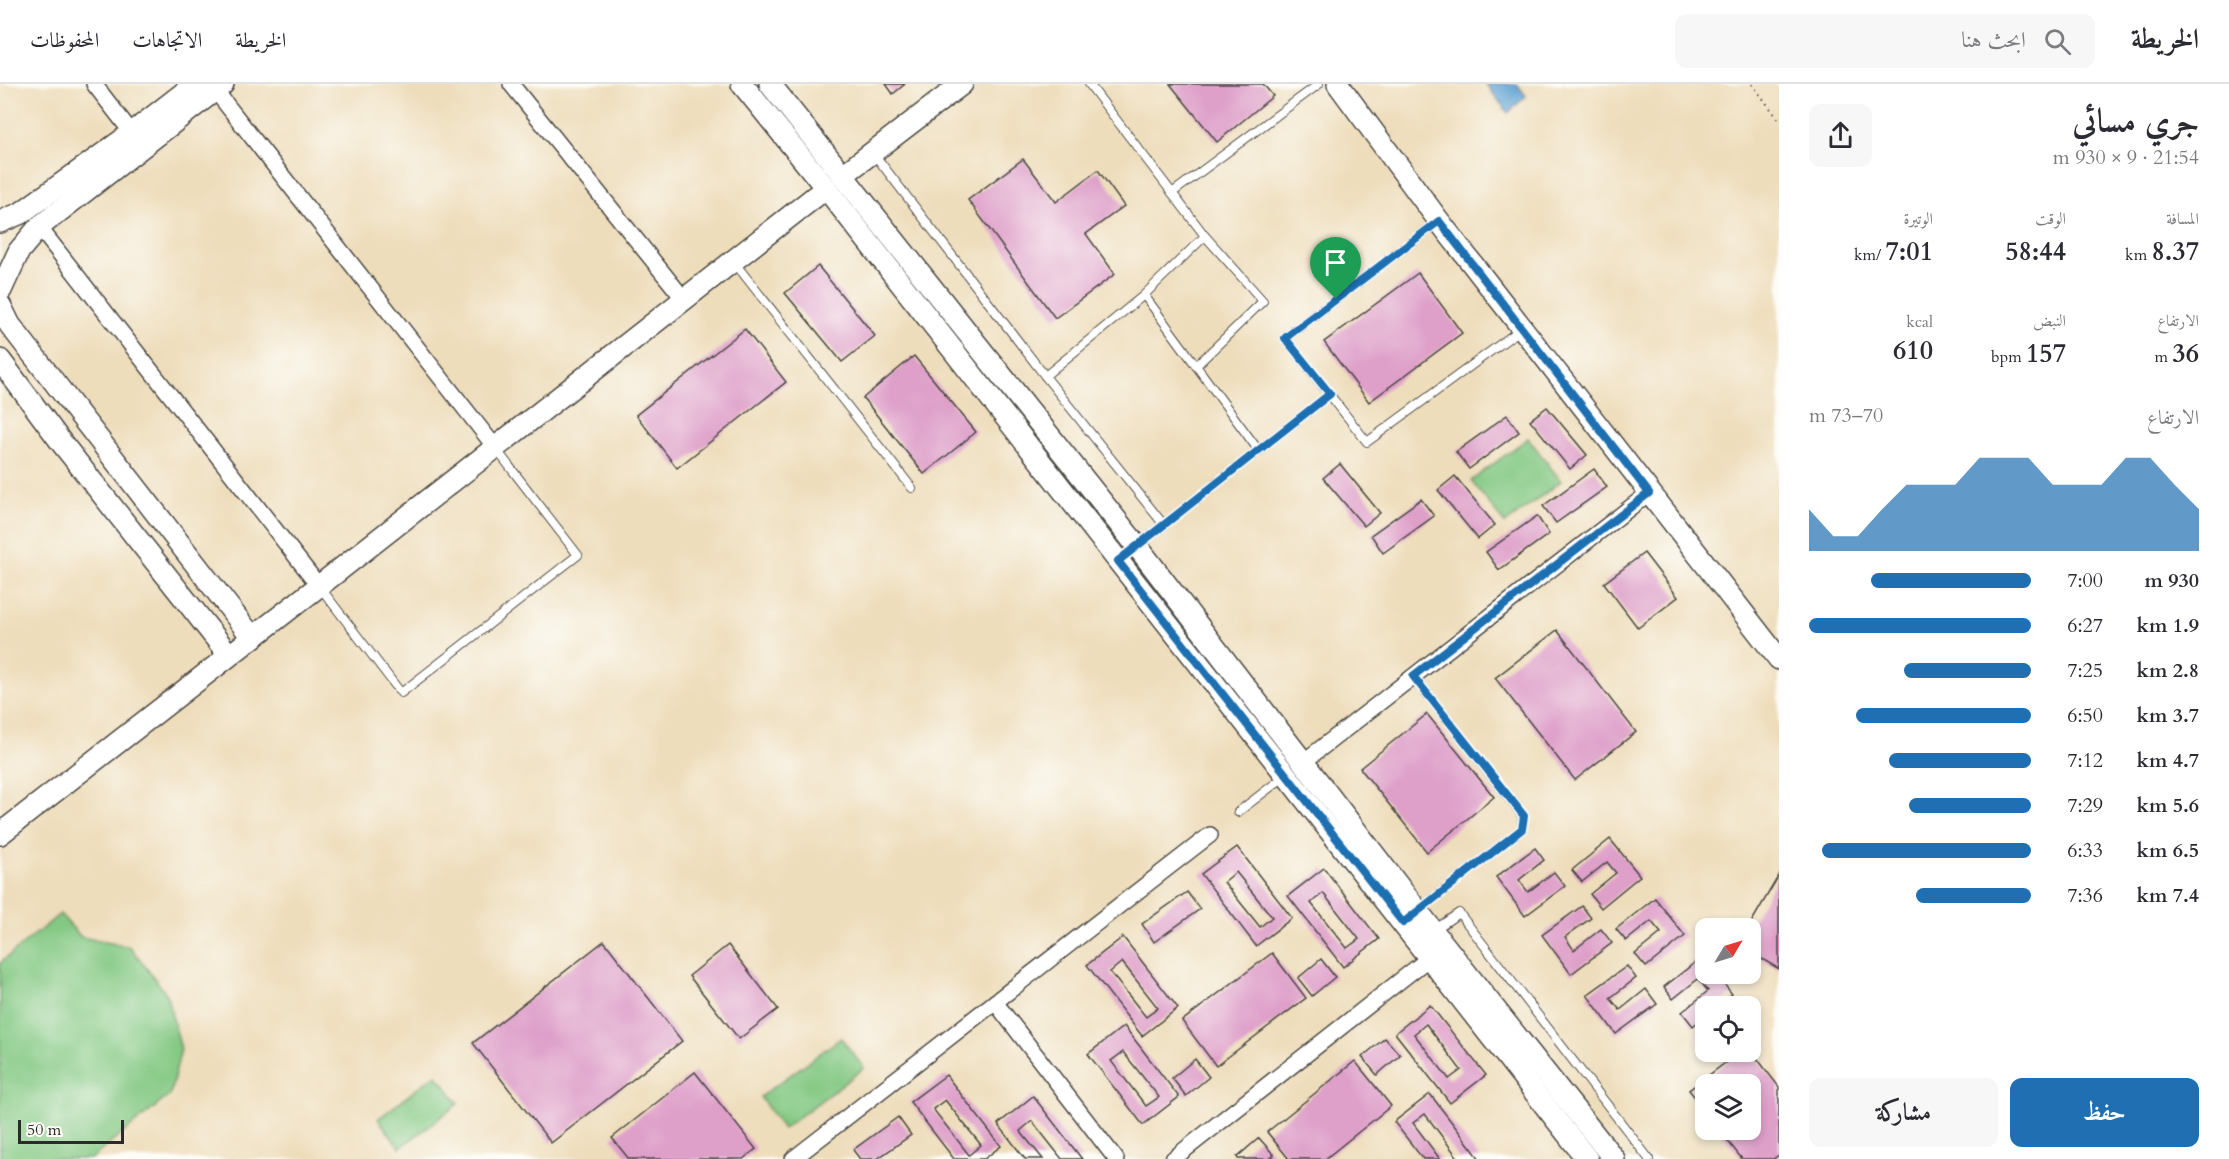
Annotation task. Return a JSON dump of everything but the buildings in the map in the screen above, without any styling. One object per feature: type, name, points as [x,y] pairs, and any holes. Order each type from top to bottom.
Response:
[{"type":"street","points":[[94,84],[132,133]]},
{"type":"street","points":[[511,84],[683,298]]},
{"type":"street","points":[[742,84],[1139,588],[1294,769],[1410,917],[1429,957],[1573,1123],[1614,1159]]},
{"type":"street","points":[[770,84],[1158,573],[1294,769]]},
{"type":"street","points":[[843,175],[962,84]]},
{"type":"street","points":[[1338,84],[1439,221],[1779,658]]},
{"type":"street","points":[[0,222],[21,213],[132,133],[211,86]]},
{"type":"street","points":[[0,291],[19,251],[39,227],[211,86]]},
{"type":"street","points":[[211,86],[495,447]]},
{"type":"street","points":[[0,834],[826,188]]},
{"type":"street","points":[[39,227],[319,586]]},
{"type":"street","points":[[0,277],[0,291]]},
{"type":"street","points":[[0,305],[10,325],[252,637]]},
{"type":"street","points":[[0,360],[61,442],[229,655]]},
{"type":"street","points":[[1294,769],[1649,493]]},
{"type":"street","points":[[1118,561],[1137,546]]},
{"type":"street","points":[[1139,588],[1158,573]]},
{"type":"street","points":[[793,1159],[1210,835]]},
{"type":"street","points":[[1410,917],[1433,931],[1552,1097]]},
{"type":"street","points":[[1173,1159],[1429,957]]},
{"type":"street","points":[[995,1002],[1116,1159]]},
{"type":"street","points":[[1573,1123],[1587,1159]]},
{"type":"lane","points":[[1089,84],[1205,236],[1263,301],[1196,366]]},
{"type":"lane","points":[[1172,193],[1319,84]]},
{"type":"lane","points":[[873,152],[1045,376],[1164,525]]},
{"type":"lane","points":[[1439,221],[1285,338],[1367,442],[1523,328]]},
{"type":"lane","points":[[1045,376],[1144,295],[1205,236]]},
{"type":"lane","points":[[733,261],[912,488]]},
{"type":"lane","points":[[1144,295],[1258,451]]},
{"type":"lane","points":[[1137,546],[1330,394]]},
{"type":"lane","points":[[319,586],[401,693],[578,555],[495,447]]},
{"type":"lane","points":[[1410,917],[1522,829],[1524,816],[1413,676]]},
{"type":"lane","points":[[1238,812],[1294,769]]},
{"type":"lane","points":[[1433,931],[1459,913],[1649,1159]]},
{"type":"path","points":[[1752,84],[1779,120]]},
{"type":"green space","points":[[1528,438],[1561,481],[1505,524],[1471,481]]},
{"type":"green space","points":[[60,914],[81,937],[130,947],[166,993],[181,1049],[170,1095],[91,1159],[0,1159],[0,963]]},
{"type":"green space","points":[[841,1038],[864,1068],[783,1129],[760,1097]]},
{"type":"green space","points":[[436,1074],[459,1103],[400,1148],[378,1119]]},
{"type":"water","points":[[1486,84],[1517,84],[1526,96],[1508,113]]},
{"type":"route","points":[[1439,221],[1649,493],[1413,676],[1524,816],[1522,829],[1403,923],[1118,561],[1330,394],[1285,338],[1336,299],[1439,221]]}]
